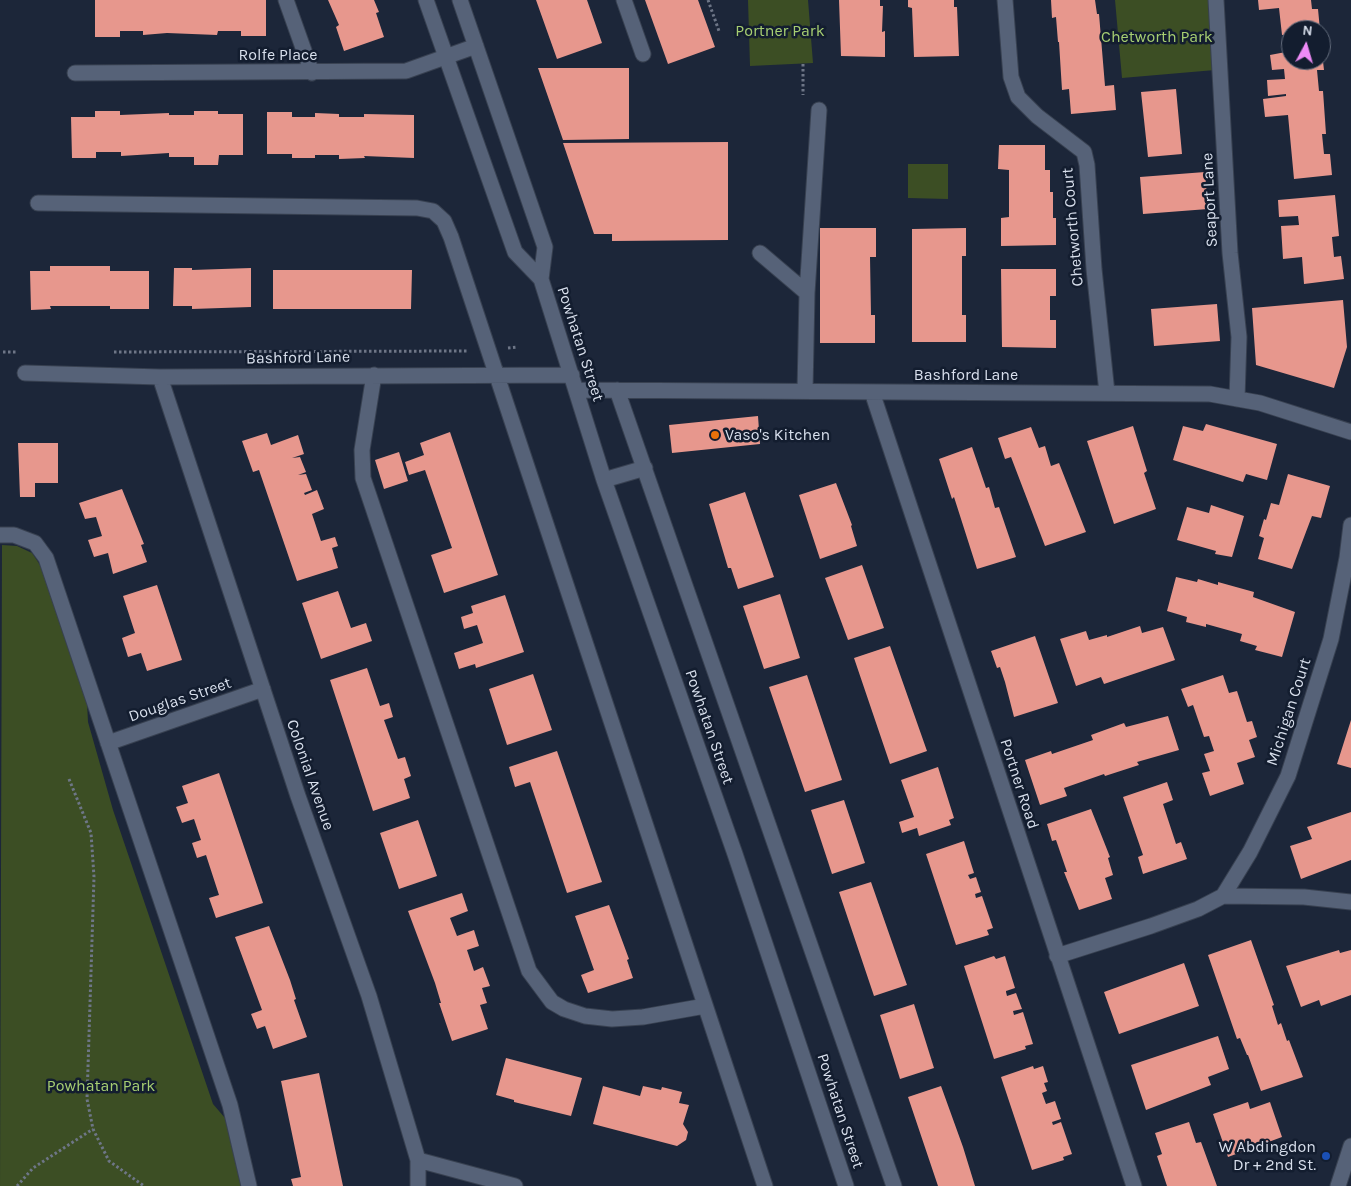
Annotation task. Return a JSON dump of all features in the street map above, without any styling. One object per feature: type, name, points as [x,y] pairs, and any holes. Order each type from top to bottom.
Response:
[{"type":"street","points":[[286,0],[312,73]]},
{"type":"street","name":"Powhatan Street","points":[[426,0],[515,252],[541,279]]},
{"type":"street","name":"Powhatan Street","points":[[460,0],[545,247],[541,279],[604,480],[735,854],[846,1186]]},
{"type":"street","points":[[624,0],[642,54]]},
{"type":"street","name":"Chetworth Court","points":[[1005,0],[1011,77],[1016,92],[1037,116],[1084,152],[1087,165],[1094,269],[1108,393]]},
{"type":"street","name":"Seaport Lane","points":[[1216,0],[1222,76],[1230,253],[1239,337],[1237,399]]},
{"type":"street","name":"Rolfe Place","points":[[75,73],[406,72],[476,46]]},
{"type":"street","points":[[805,391],[806,293],[819,110]]},
{"type":"street","points":[[38,203],[417,208],[433,212],[444,221],[451,237],[495,375],[765,1186]]},
{"type":"street","points":[[760,253],[806,293]]},
{"type":"street","name":"Bashford Lane","points":[[25,373],[160,377],[495,375],[574,383],[616,390],[1210,394],[1260,403],[1351,432]]},
{"type":"street","points":[[374,375],[362,450],[363,478],[529,971],[552,1002],[564,1009],[585,1016],[612,1019],[643,1017],[705,1006]]},
{"type":"street","name":"Colonial Avenue","points":[[160,377],[301,805],[368,996],[418,1160],[418,1186]]},
{"type":"street","name":"Powhatan Street","points":[[616,390],[645,468],[894,1186]]},
{"type":"street","name":"Portner Road","points":[[872,392],[1134,1186]]},
{"type":"street","points":[[604,480],[645,468]]},
{"type":"street","name":"Michigan Court","points":[[1223,896],[1250,852],[1288,776],[1331,639],[1347,558],[1351,525]]},
{"type":"street","points":[[0,535],[14,535],[35,543],[46,558],[230,1105],[249,1186]]},
{"type":"street","name":"Douglas Street","points":[[108,743],[263,689]]},
{"type":"street","points":[[1057,956],[1159,924],[1198,909],[1223,896],[1304,897],[1351,902]]},
{"type":"street","points":[[1338,1186],[1351,1146]]},
{"type":"street","points":[[418,1160],[515,1186]]},
{"type":"path","points":[[708,0],[719,31]]},
{"type":"path","points":[[108,352],[454,352],[517,347]]},
{"type":"path","points":[[3,352],[22,352]]},
{"type":"path","points":[[69,779],[91,833],[94,877],[87,1100],[93,1129],[108,1161],[144,1186]]},
{"type":"path","points":[[17,1186],[33,1168],[93,1129]]},
{"type":"green space","name":"Portner Park","points":[[748,0],[808,0],[813,63],[750,66]]},
{"type":"green space","name":"Chetworth Park","points":[[1115,0],[1209,0],[1215,70],[1122,78]]},
{"type":"green space","points":[[908,164],[948,164],[948,199],[908,198]]},
{"type":"green space","name":"Powhatan Park","points":[[2,545],[17,546],[32,553],[46,574],[87,703],[88,722],[113,810],[213,1104],[225,1118],[235,1148],[241,1186],[0,1186]]},
{"type":"building","points":[[95,0],[266,0],[266,36],[241,36],[241,31],[218,31],[217,35],[167,33],[143,35],[143,31],[120,31],[120,37],[95,37]]},
{"type":"building","points":[[328,0],[374,0],[379,12],[376,13],[384,37],[344,51],[336,27],[339,25]]},
{"type":"building","points":[[536,0],[587,0],[602,43],[557,59]]},
{"type":"building","points":[[645,0],[698,0],[715,47],[668,64]]},
{"type":"building","points":[[839,0],[880,0],[880,6],[883,6],[882,32],[885,31],[885,57],[841,56]]},
{"type":"building","points":[[908,0],[954,0],[954,7],[957,7],[959,56],[914,57],[912,8],[908,7]]},
{"type":"building","points":[[1051,0],[1095,0],[1097,14],[1099,14],[1105,86],[1114,85],[1116,110],[1071,114],[1069,89],[1062,90],[1056,17],[1052,18]]},
{"type":"building","points":[[1258,0],[1311,0],[1312,9],[1318,9],[1319,20],[1281,20],[1281,26],[1279,8],[1259,10]]},
{"type":"building","points":[[1281,53],[1281,69],[1272,70],[1270,55]]},
{"type":"building","points":[[538,68],[629,68],[629,139],[563,140]]},
{"type":"building","points":[[1284,70],[1317,70],[1319,91],[1323,91],[1326,134],[1322,134],[1324,154],[1330,154],[1332,175],[1294,179],[1288,115],[1265,117],[1263,99],[1286,96],[1286,94],[1268,96],[1267,80],[1285,79]]},
{"type":"building","points":[[1176,89],[1182,154],[1148,157],[1141,92]]},
{"type":"building","points":[[95,111],[120,111],[120,115],[169,113],[169,115],[194,115],[194,111],[218,111],[218,114],[243,114],[243,155],[219,155],[218,165],[194,165],[194,157],[169,157],[169,153],[121,156],[121,152],[96,152],[96,158],[72,158],[71,117],[95,117]]},
{"type":"building","points":[[267,112],[292,112],[292,117],[315,117],[315,113],[339,114],[339,117],[364,117],[364,114],[414,115],[414,158],[364,156],[365,158],[339,159],[339,155],[315,155],[315,158],[292,158],[292,154],[267,154]]},
{"type":"building","points":[[728,142],[728,240],[612,241],[612,234],[594,234],[563,143]]},
{"type":"building","points":[[999,145],[1045,145],[1045,170],[1050,170],[1050,192],[1053,192],[1053,218],[1056,218],[1056,245],[1001,246],[1001,218],[1009,217],[1009,170],[998,169]]},
{"type":"building","points":[[1205,172],[1208,209],[1143,214],[1140,177]]},
{"type":"building","points":[[1335,195],[1339,236],[1332,237],[1334,257],[1341,256],[1344,279],[1304,284],[1302,257],[1283,259],[1281,226],[1299,225],[1298,216],[1279,217],[1278,200]]},
{"type":"building","points":[[820,228],[876,228],[876,257],[870,257],[871,315],[875,315],[875,343],[820,343]]},
{"type":"building","points":[[966,228],[966,256],[962,256],[962,315],[966,315],[966,342],[912,342],[912,229]]},
{"type":"building","points":[[50,266],[110,266],[110,271],[149,271],[149,309],[110,309],[110,306],[50,306],[51,309],[31,310],[30,271],[50,271]]},
{"type":"building","points":[[174,268],[192,268],[192,270],[251,268],[251,307],[192,309],[192,306],[173,306]]},
{"type":"building","points":[[1001,269],[1056,269],[1056,296],[1050,296],[1050,320],[1056,320],[1056,348],[1002,347]]},
{"type":"building","points":[[273,270],[412,270],[411,309],[273,309]]},
{"type":"building","points":[[1343,300],[1347,347],[1334,388],[1256,365],[1252,308]]},
{"type":"building","points":[[1217,304],[1220,341],[1154,346],[1151,309]]},
{"type":"building","points":[[758,416],[760,444],[672,453],[669,425]]},
{"type":"building","points":[[1206,424],[1277,444],[1267,480],[1246,474],[1243,482],[1173,460],[1183,426],[1203,431]]},
{"type":"building","points":[[1133,426],[1147,471],[1144,473],[1156,509],[1114,524],[1087,441]]},
{"type":"building","points":[[1031,427],[1039,448],[1045,446],[1051,466],[1059,463],[1086,532],[1045,546],[1011,457],[1005,459],[998,438]]},
{"type":"building","points":[[450,432],[498,575],[444,593],[431,555],[452,548],[425,470],[409,475],[405,462],[424,455],[420,443]]},
{"type":"building","points":[[267,433],[271,445],[298,435],[304,454],[292,458],[300,457],[306,472],[298,475],[306,474],[312,490],[304,493],[305,495],[317,490],[324,509],[312,514],[321,541],[335,537],[338,546],[332,548],[338,568],[297,581],[259,470],[253,472],[242,441]]},
{"type":"building","points":[[18,443],[58,443],[58,483],[35,483],[35,497],[20,497]]},
{"type":"building","points":[[972,447],[986,488],[989,487],[995,508],[999,507],[1016,557],[977,569],[954,497],[952,499],[939,459]]},
{"type":"building","points":[[399,452],[408,481],[384,489],[375,460]]},
{"type":"building","points":[[1288,474],[1330,486],[1321,518],[1312,516],[1292,569],[1258,559],[1264,538],[1259,536],[1264,519],[1266,520],[1271,503],[1279,505]]},
{"type":"building","points":[[836,483],[852,525],[857,546],[820,559],[799,495]]},
{"type":"building","points":[[122,489],[144,544],[141,545],[147,562],[113,574],[108,553],[94,557],[88,540],[102,536],[96,517],[85,519],[79,503]]},
{"type":"building","points":[[745,492],[774,577],[738,589],[731,568],[728,568],[709,504]]},
{"type":"building","points":[[1211,505],[1244,516],[1232,557],[1215,554],[1216,551],[1177,540],[1187,507],[1209,513]]},
{"type":"building","points":[[862,565],[884,628],[848,640],[825,578]]},
{"type":"building","points":[[1176,577],[1197,582],[1198,579],[1218,585],[1218,582],[1254,592],[1253,597],[1295,612],[1282,657],[1255,650],[1257,646],[1240,641],[1242,634],[1206,624],[1206,627],[1186,622],[1187,617],[1167,611]]},
{"type":"building","points":[[157,585],[182,660],[147,671],[141,653],[128,657],[122,638],[135,633],[123,596]]},
{"type":"building","points":[[338,591],[351,628],[366,623],[372,641],[321,659],[302,603]]},
{"type":"building","points":[[780,594],[800,658],[764,669],[743,606]]},
{"type":"building","points":[[505,595],[524,652],[476,668],[475,664],[459,669],[454,653],[483,643],[477,625],[464,629],[461,617],[473,613],[471,606]]},
{"type":"building","points":[[1140,626],[1142,633],[1163,627],[1175,660],[1104,684],[1101,677],[1076,686],[1060,639],[1086,631],[1089,640],[1107,635],[1107,637]]},
{"type":"building","points":[[1035,636],[1058,703],[1014,717],[1000,667],[997,668],[991,651]]},
{"type":"building","points":[[890,646],[927,751],[890,764],[854,658]]},
{"type":"building","points":[[367,668],[380,706],[389,703],[393,717],[384,720],[398,759],[405,757],[411,776],[404,779],[410,798],[373,811],[330,680]]},
{"type":"building","points":[[533,674],[552,730],[507,745],[489,689]]},
{"type":"building","points":[[807,675],[842,780],[805,792],[769,687]]},
{"type":"building","points":[[1223,675],[1229,693],[1237,691],[1247,722],[1252,721],[1257,737],[1249,740],[1255,757],[1237,763],[1244,784],[1210,796],[1202,773],[1210,771],[1204,754],[1214,751],[1209,736],[1204,737],[1193,705],[1188,707],[1181,689]]},
{"type":"building","points":[[1168,716],[1179,750],[1137,762],[1139,765],[1105,776],[1104,774],[1064,788],[1067,796],[1040,805],[1025,760],[1051,751],[1052,754],[1093,740],[1091,735],[1124,723],[1126,727]]},
{"type":"building","points":[[1351,720],[1351,768],[1337,764]]},
{"type":"building","points":[[557,751],[602,882],[567,893],[530,782],[515,787],[509,767]]},
{"type":"building","points":[[938,767],[954,818],[949,820],[951,825],[919,836],[917,828],[902,833],[899,822],[914,817],[901,780]]},
{"type":"building","points":[[219,773],[263,903],[216,918],[209,898],[219,895],[206,855],[197,858],[192,843],[201,840],[194,819],[182,823],[176,807],[188,803],[182,786]]},
{"type":"building","points":[[1167,782],[1173,800],[1163,804],[1176,844],[1181,842],[1187,859],[1143,874],[1138,857],[1143,855],[1123,797]]},
{"type":"building","points":[[844,800],[865,863],[832,874],[811,810]]},
{"type":"building","points":[[1091,809],[1110,857],[1108,858],[1113,875],[1105,878],[1112,899],[1079,910],[1064,872],[1067,872],[1056,840],[1052,841],[1047,824]]},
{"type":"building","points":[[1351,812],[1351,860],[1301,879],[1290,846],[1312,839],[1307,827]]},
{"type":"building","points":[[418,820],[437,876],[399,889],[380,833]]},
{"type":"building","points":[[964,841],[974,873],[968,875],[970,879],[976,877],[981,892],[975,894],[976,898],[982,896],[993,928],[987,930],[989,935],[956,945],[926,854]]},
{"type":"building","points":[[871,882],[907,985],[874,996],[839,892]]},
{"type":"building","points":[[462,893],[468,911],[450,918],[457,936],[474,930],[479,946],[467,950],[474,971],[483,967],[490,986],[482,988],[487,1003],[480,1005],[488,1029],[452,1041],[439,1003],[441,1003],[435,983],[408,911]]},
{"type":"building","points":[[609,905],[629,959],[627,960],[633,978],[588,993],[581,975],[594,970],[575,916]]},
{"type":"building","points":[[269,926],[290,980],[296,999],[294,1000],[307,1037],[273,1049],[265,1026],[257,1029],[251,1014],[262,1010],[235,937]]},
{"type":"building","points":[[1251,940],[1274,1005],[1272,1006],[1278,1025],[1281,1023],[1303,1077],[1261,1091],[1248,1055],[1240,1038],[1237,1039],[1208,955]]},
{"type":"building","points":[[1339,950],[1340,953],[1351,950],[1351,995],[1321,1006],[1319,1000],[1301,1007],[1286,966]]},
{"type":"building","points":[[994,956],[996,959],[1005,956],[1015,988],[1006,991],[1007,996],[1016,993],[1022,1009],[1013,1011],[1014,1015],[1023,1012],[1033,1044],[1025,1046],[1026,1049],[994,1059],[964,966]]},
{"type":"building","points":[[1184,963],[1199,1006],[1119,1034],[1104,992]]},
{"type":"building","points":[[914,1004],[934,1068],[900,1079],[880,1015]]},
{"type":"building","points":[[1218,1036],[1229,1069],[1208,1077],[1211,1085],[1146,1110],[1131,1065]]},
{"type":"building","points":[[506,1058],[582,1078],[571,1116],[514,1102],[514,1100],[496,1095]]},
{"type":"building","points":[[1033,1066],[1034,1069],[1043,1066],[1048,1082],[1044,1083],[1047,1091],[1042,1093],[1046,1104],[1055,1101],[1061,1119],[1052,1122],[1053,1125],[1061,1122],[1072,1154],[1063,1157],[1064,1160],[1032,1170],[1001,1077]]},
{"type":"building","points":[[319,1073],[343,1186],[293,1186],[291,1179],[301,1177],[281,1081]]},
{"type":"building","points":[[603,1086],[640,1096],[643,1086],[661,1090],[662,1087],[682,1092],[679,1103],[689,1105],[683,1124],[688,1132],[686,1140],[677,1146],[593,1124]]},
{"type":"building","points":[[941,1086],[975,1186],[938,1186],[908,1097]]},
{"type":"building","points":[[1248,1102],[1250,1109],[1270,1102],[1282,1137],[1228,1157],[1213,1114]]},
{"type":"building","points":[[1189,1122],[1196,1143],[1201,1142],[1217,1186],[1167,1186],[1157,1156],[1162,1154],[1155,1133]]},
{"type":"place","name":"Vaso's Kitchen","points":[[715,435]]},
{"type":"place","name":"W Abdingdon Dr + 2nd St.","points":[[1326,1156]]}]
